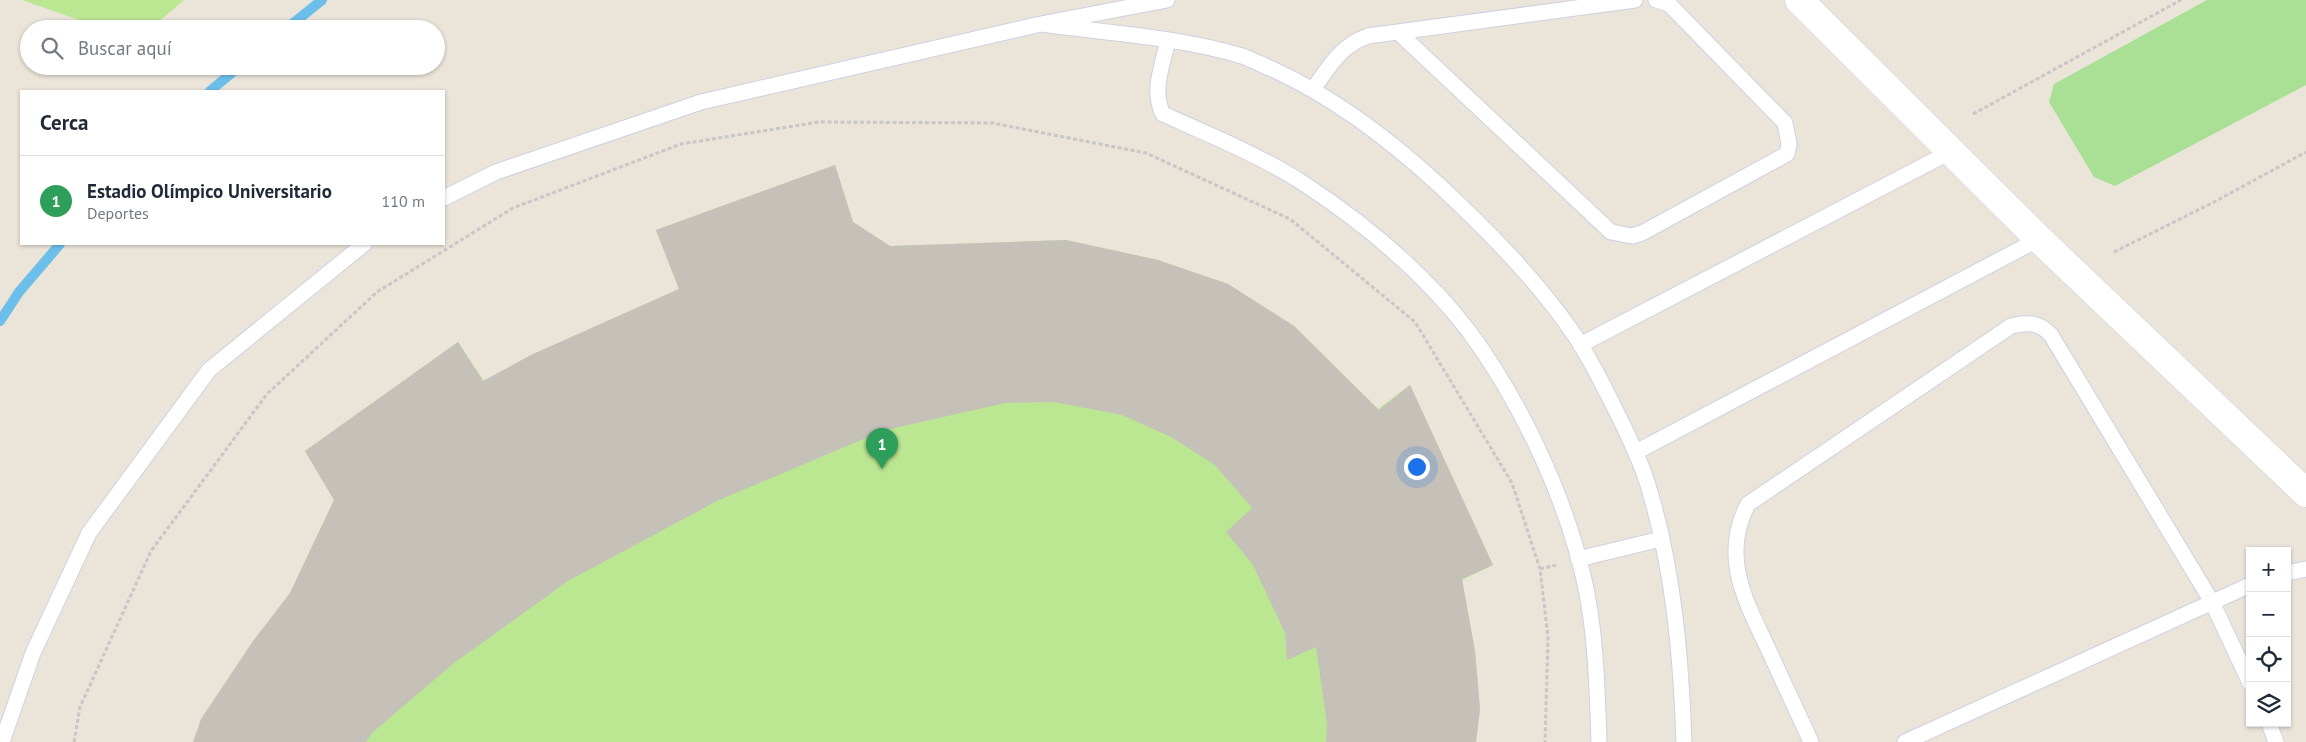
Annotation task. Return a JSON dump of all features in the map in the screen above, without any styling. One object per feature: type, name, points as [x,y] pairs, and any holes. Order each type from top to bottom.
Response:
[{"type":"street","points":[[1799,0],[2039,239],[2306,493]]},
{"type":"lane","points":[[445,198],[496,172],[701,102],[1041,24],[1167,0]]},
{"type":"lane","points":[[1312,89],[1344,49],[1354,41],[1368,36],[1635,0]]},
{"type":"lane","points":[[1398,32],[1611,232],[1632,236],[1642,233],[1787,154],[1789,144],[1785,123],[1669,4],[1656,0]]},
{"type":"lane","points":[[1041,24],[1168,40],[1244,57],[1312,89],[1357,117],[1420,167],[1479,222],[1535,282],[1580,344],[1606,389],[1636,452],[1650,491],[1676,617],[1682,686],[1684,742]]},
{"type":"lane","points":[[1168,40],[1157,90],[1157,99],[1163,114],[1233,146],[1302,183],[1364,227],[1415,271],[1467,330],[1498,377],[1525,425],[1551,481],[1583,574],[1592,630],[1599,742]]},
{"type":"lane","points":[[1580,344],[1952,151]]},
{"type":"lane","points":[[1636,452],[2039,239]]},
{"type":"lane","points":[[2,742],[33,653],[88,533],[209,370],[363,245]]},
{"type":"lane","points":[[1811,742],[1742,593],[1736,565],[1735,540],[1739,521],[1748,504],[2012,326],[2033,323],[2043,327],[2051,335],[2212,602],[2250,682]]},
{"type":"lane","points":[[1578,560],[1661,539]]},
{"type":"lane","points":[[2291,572],[2306,569]]},
{"type":"lane","points":[[1905,742],[2246,587]]},
{"type":"lane","points":[[2270,727],[2276,742]]},
{"type":"path","points":[[1972,114],[2181,0]]},
{"type":"path","points":[[74,742],[80,706],[151,551],[267,394],[376,292],[513,208],[681,144],[819,122],[993,123],[1146,153],[1290,219],[1416,322],[1512,483],[1540,569],[1548,637],[1545,742]]},
{"type":"path","points":[[2114,252],[2214,202],[2306,152]]},
{"type":"green space","points":[[22,0],[184,0],[161,20],[79,20]]},
{"type":"green space","points":[[2207,0],[2306,0],[2306,85],[2115,186],[2094,177],[2049,102],[2054,84]]},
{"type":"green space","points":[[835,165],[853,222],[890,246],[1066,240],[1158,260],[1228,284],[1294,326],[1378,409],[1410,385],[1493,565],[1462,580],[1475,651],[1480,709],[1476,742],[193,742],[290,593],[334,500],[305,451],[458,342],[484,381],[531,355],[679,289],[656,230]]},
{"type":"building","points":[[835,165],[853,222],[890,246],[1066,240],[1158,260],[1228,284],[1294,326],[1379,410],[1410,385],[1493,565],[1462,579],[1475,651],[1480,709],[1476,742],[1326,742],[1327,724],[1316,647],[1287,660],[1285,633],[1253,565],[1226,532],[1252,508],[1215,465],[1171,437],[1122,415],[1054,402],[1005,403],[882,431],[717,501],[568,581],[454,663],[372,733],[366,742],[193,742],[201,719],[253,641],[290,593],[334,500],[305,451],[458,342],[483,381],[531,355],[679,289],[656,230]]},
{"type":"waterway","points":[[297,20],[322,0]]},
{"type":"waterway","points":[[211,90],[229,75]]},
{"type":"waterway","points":[[0,321],[19,292],[59,245]]},
{"type":"place","name":"Estadio Olímpico Universitario","points":[[882,469]]}]
